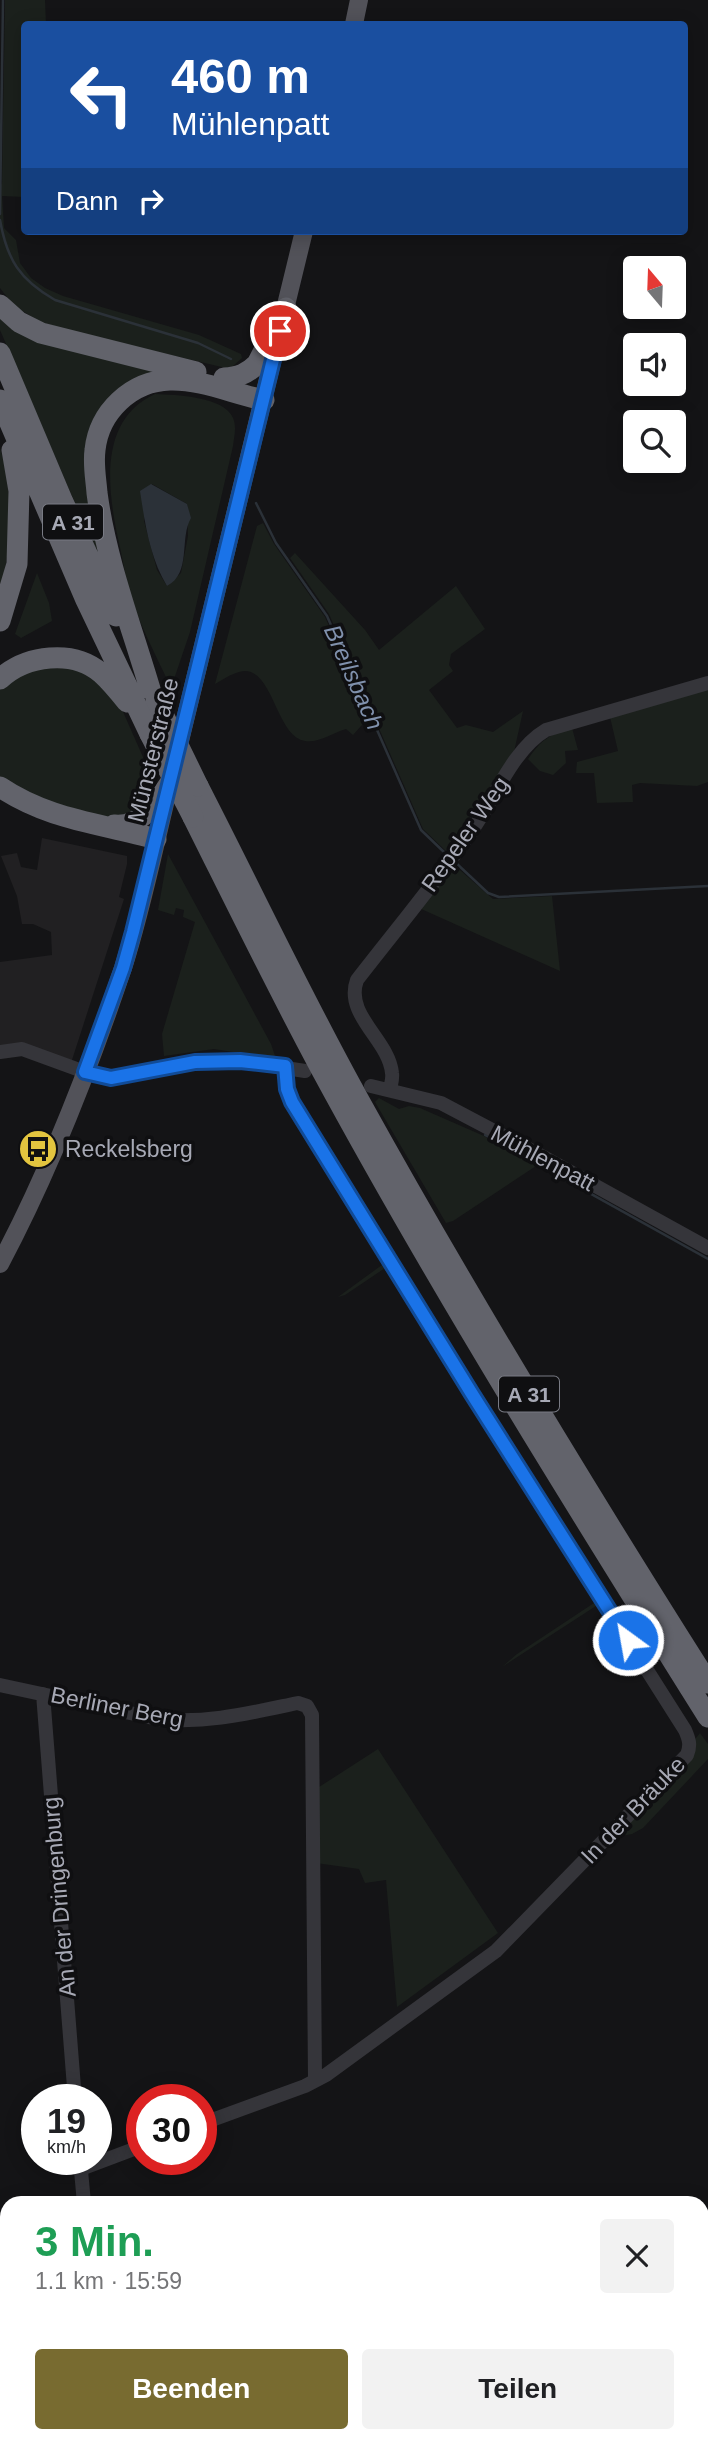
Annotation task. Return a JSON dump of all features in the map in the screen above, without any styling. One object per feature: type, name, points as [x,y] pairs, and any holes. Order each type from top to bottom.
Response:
[{"type":"highway","points":[[0,305],[19,322],[41,333],[224,378],[265,394]]},
{"type":"highway","points":[[224,378],[237,377],[257,364],[286,308]]},
{"type":"highway","name":"A 31","points":[[0,353],[63,502],[153,695],[359,1100],[515,1370],[708,1683]]},
{"type":"highway","points":[[153,695],[111,564],[100,516],[94,469],[97,436],[108,414],[122,397],[156,381],[171,380],[265,394]]},
{"type":"highway","points":[[0,621],[17,564],[20,522],[19,491],[3,407]]},
{"type":"highway","name":"A 31","points":[[3,407],[86,600],[148,729],[320,1067],[440,1278],[615,1569],[708,1717]]},
{"type":"highway","points":[[0,679],[29,662],[47,658],[68,659],[86,664],[100,672],[148,729]]},
{"type":"highway","points":[[96,824],[121,826],[138,820],[170,783]]},
{"type":"highway","points":[[0,787],[22,802],[49,813],[96,824],[155,846]]},
{"type":"highway","points":[[0,801],[9,809],[40,822],[137,846],[155,846]]},
{"type":"main road","points":[[355,21],[359,0]]},
{"type":"main road","name":"Münsterstraße","points":[[0,1264],[26,1216],[46,1170],[123,968],[303,235]]},
{"type":"street","name":"Repeler Weg","points":[[390,1090],[392,1073],[388,1060],[354,1000],[357,980],[472,831],[523,750],[533,738],[546,730],[708,682]]},
{"type":"street","points":[[0,1052],[22,1049],[85,1072],[111,1078],[195,1062],[240,1061],[304,1071]]},
{"type":"street","name":"In der Bräuke","points":[[217,2118],[305,2086],[326,2075],[394,2028],[495,1951],[687,1755],[690,1741],[292,1102],[287,1089],[285,1066]]},
{"type":"street","name":"Mühlenpatt","points":[[371,1086],[441,1103],[708,1248]]},
{"type":"street","name":"Berliner Berg","points":[[0,1685],[178,1721],[211,1720],[298,1703],[307,1706],[312,1715],[315,2080]]},
{"type":"street","name":"An der Dringenburg","points":[[43,1694],[74,2084]]},
{"type":"street","points":[[81,2175],[83,2196]]},
{"type":"shaded area","points":[[5,0],[45,0],[46,21],[21,21],[21,197],[2,196],[4,228],[16,240],[20,263],[31,278],[63,296],[199,335],[241,354],[242,358],[226,368],[73,332],[41,322],[14,306],[0,288]]},
{"type":"shaded area","points":[[0,313],[179,372],[99,418],[103,568],[0,330]]},
{"type":"shaded area","points":[[155,394],[198,398],[220,405],[228,411],[235,425],[233,446],[190,632],[171,688],[130,594],[110,486],[114,442],[122,423],[136,407]],"holes":[[[152,484],[187,504],[188,536],[181,573],[167,586],[157,570],[144,521]]]},
{"type":"shaded area","points":[[0,448],[8,484],[10,522],[0,595]]},
{"type":"shaded area","points":[[151,484],[187,504],[191,518],[180,573],[167,586],[152,552],[140,491]]},
{"type":"shaded area","points":[[263,523],[274,544],[325,617],[369,717],[353,735],[346,729],[316,741],[305,741],[295,736],[287,727],[267,688],[250,672],[236,673],[215,684],[257,526]]},
{"type":"shaded area","points":[[295,553],[365,630],[379,650],[456,586],[485,629],[451,654],[449,665],[453,671],[429,690],[457,728],[466,725],[493,732],[523,711],[514,752],[447,852],[423,829],[329,614],[290,558]]},
{"type":"shaded area","points":[[37,573],[49,603],[52,621],[21,638],[15,634]]},
{"type":"shaded area","points":[[48,663],[87,671],[120,705],[154,782],[134,799],[133,817],[125,820],[67,812],[0,780],[0,686]]},
{"type":"shaded area","points":[[708,688],[708,782],[697,786],[640,783],[632,785],[633,802],[597,803],[594,773],[576,773],[577,762],[618,751],[610,717]]},
{"type":"shaded area","points":[[572,728],[578,750],[565,751],[566,763],[553,775],[540,771],[528,759],[547,739]]},
{"type":"shaded area","points":[[42,838],[127,856],[119,897],[124,899],[71,1063],[0,1047],[0,962],[52,955],[51,932],[33,924],[22,924],[17,896],[1,856],[17,853],[21,867],[37,870]]},
{"type":"shaded area","points":[[168,854],[271,1044],[276,1059],[214,1049],[164,1056],[162,1034],[195,922],[183,917],[184,910],[176,908],[174,915],[158,910]]},
{"type":"shaded area","points":[[453,864],[493,899],[552,896],[560,971],[419,908]]},
{"type":"shaded area","points":[[379,1098],[399,1109],[409,1106],[420,1108],[484,1136],[536,1166],[446,1223],[375,1102]]},
{"type":"shaded area","points":[[386,1262],[388,1266],[338,1297]]},
{"type":"shaded area","points":[[597,1601],[599,1604],[502,1667],[517,1654]]},
{"type":"shaded area","points":[[700,1733],[708,1744],[708,1759],[643,1828],[632,1834],[616,1837]]},
{"type":"shaded area","points":[[378,1749],[498,1933],[397,2007],[386,1880],[365,1883],[359,1869],[316,1863],[316,1789]]},
{"type":"waterway","points":[[0,214],[3,0]]},
{"type":"waterway","name":"Breilsbach","points":[[0,220],[7,247],[17,268],[33,285],[55,300],[198,343],[231,359]]},
{"type":"waterway","name":"Breilsbach","points":[[256,503],[276,543],[327,616],[421,830],[445,853]]},
{"type":"waterway","points":[[456,863],[488,893],[499,897],[708,886]]},
{"type":"waterway","points":[[485,1135],[708,1259]]},
{"type":"place","name":"Reckelsberg","points":[[38,1149]]},
{"type":"route","points":[[280,331],[133,932],[123,968],[85,1072],[111,1078],[195,1062],[240,1061],[285,1066],[287,1089],[292,1102],[628,1640]]}]
